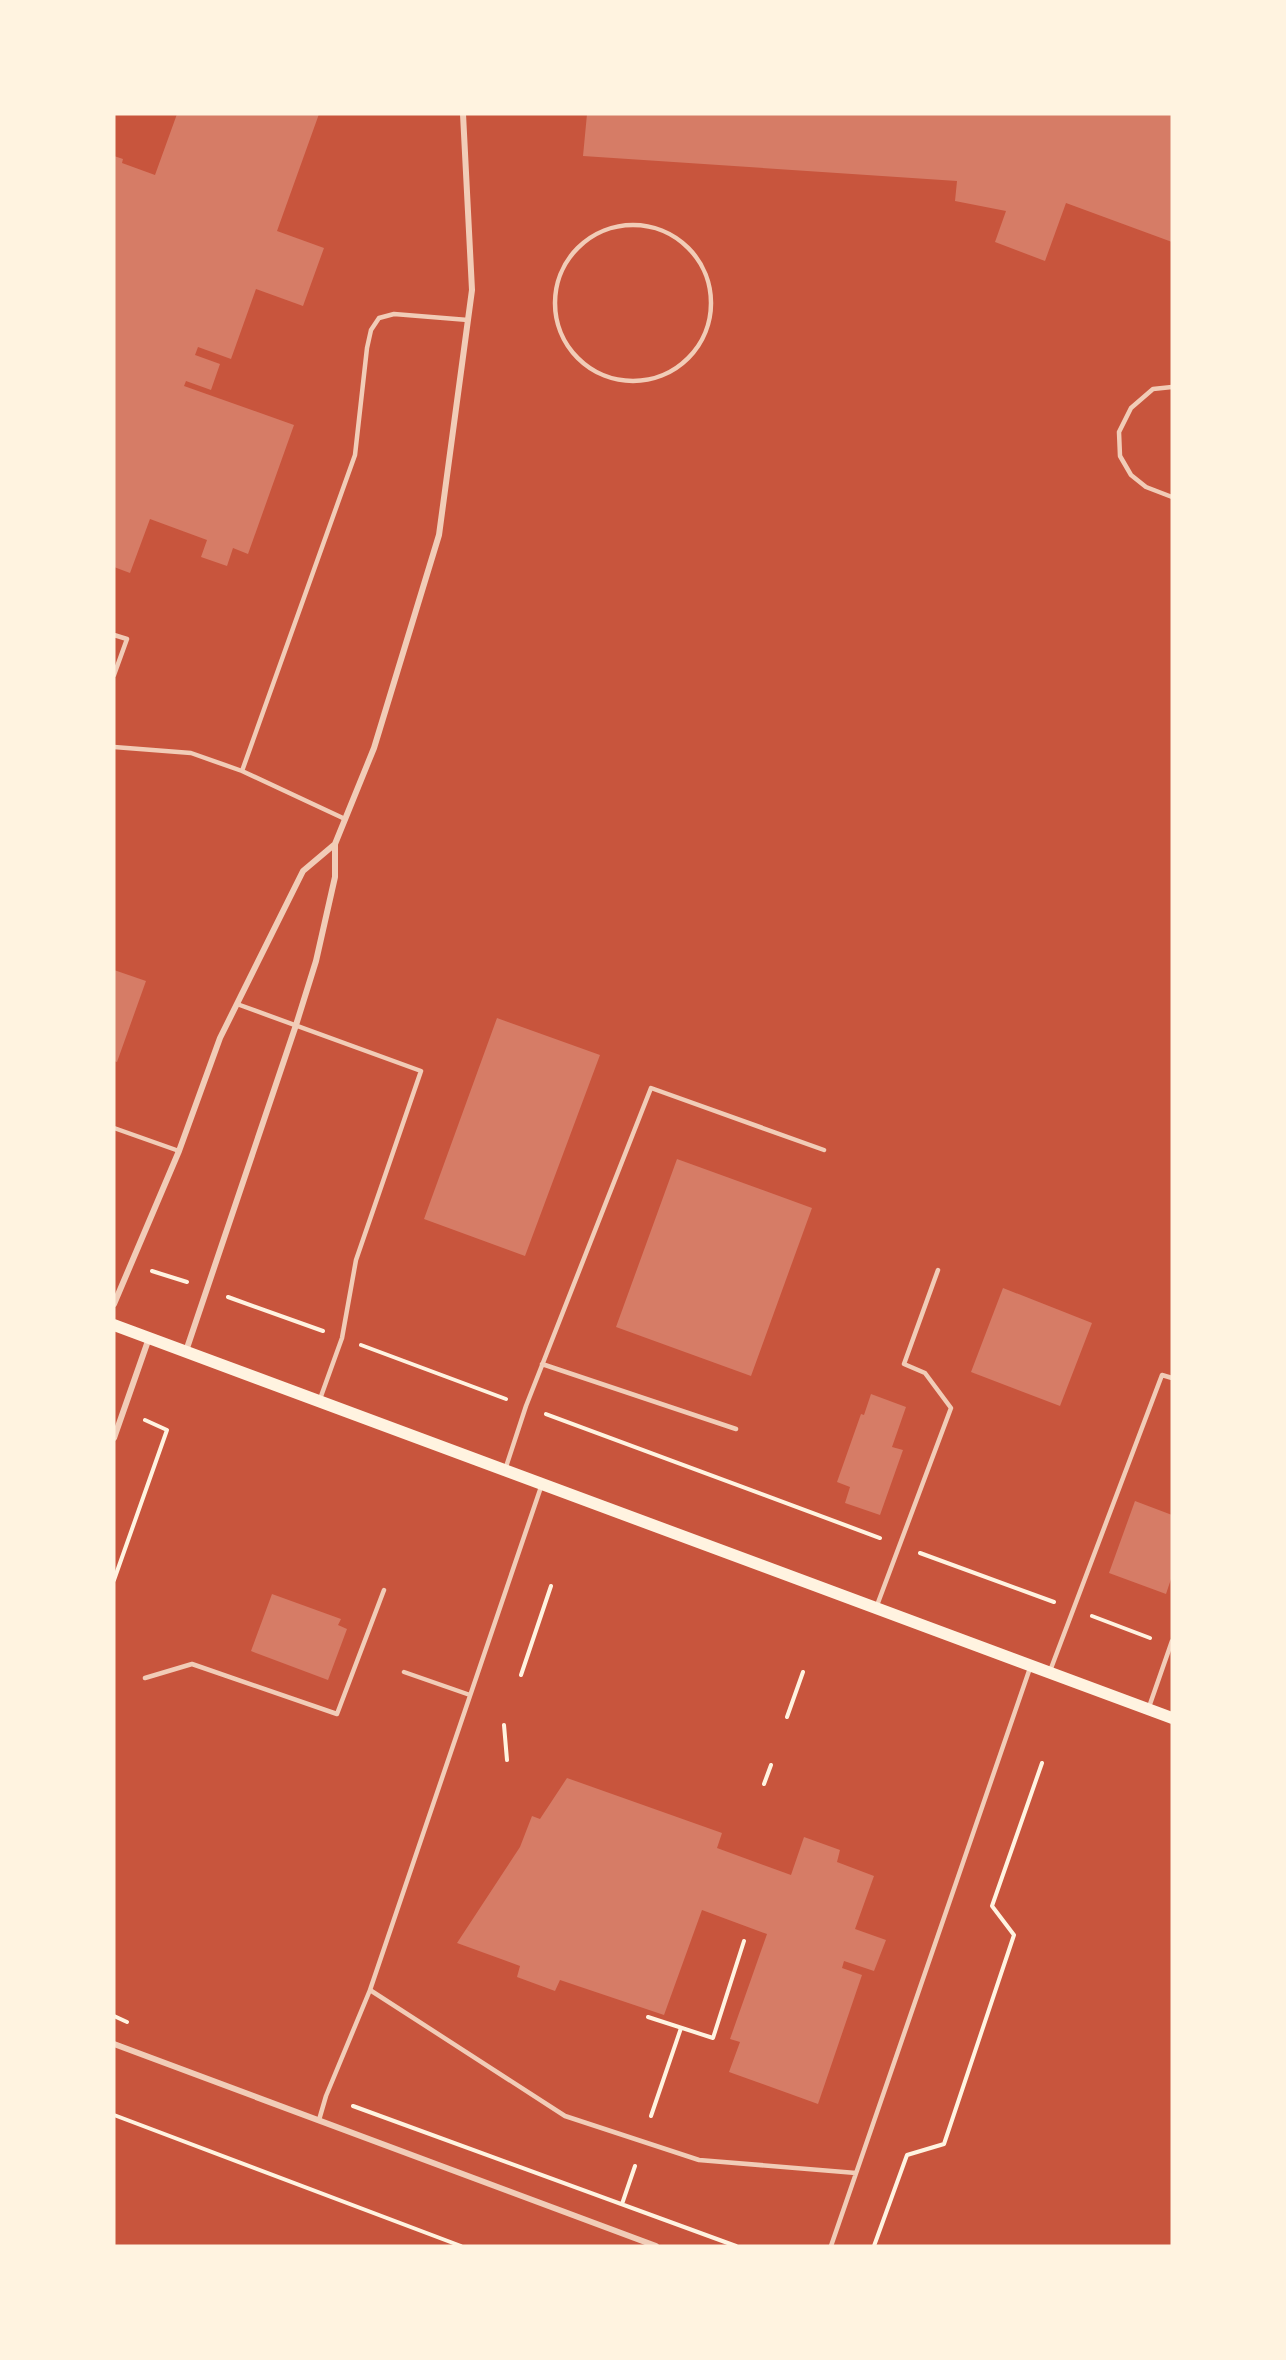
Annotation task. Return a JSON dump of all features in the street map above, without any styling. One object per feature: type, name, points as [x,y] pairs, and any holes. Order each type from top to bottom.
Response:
[{"type":"main road","points":[[114,1325],[1172,1718]]},
{"type":"street","points":[[186,1351],[316,961],[335,877],[335,844],[374,748],[439,535],[472,290],[464,114]]},
{"type":"street","points":[[114,1304],[179,1151],[220,1038],[303,871],[335,844]]},
{"type":"street","points":[[114,1438],[149,1337]]},
{"type":"street","points":[[114,2044],[656,2246]]},
{"type":"lane","points":[[625,225],[651,226],[675,236],[694,254],[707,276],[712,302],[709,327],[697,350],[678,368],[655,379],[629,382],[603,376],[582,362],[565,342],[556,318],[555,292],[563,267],[578,247],[600,232],[625,225]]},
{"type":"lane","points":[[242,771],[354,455],[371,330],[379,318],[394,314],[468,320]]},
{"type":"lane","points":[[1172,387],[1153,390],[1131,408],[1119,432],[1120,456],[1131,475],[1146,487],[1172,497]]},
{"type":"lane","points":[[114,634],[127,639],[114,675]]},
{"type":"lane","points":[[114,747],[191,753],[242,771],[345,819]]},
{"type":"lane","points":[[237,1004],[421,1071],[356,1260],[342,1338],[319,1401]]},
{"type":"lane","points":[[505,1470],[542,1364],[651,1088],[824,1150]]},
{"type":"lane","points":[[114,1128],[179,1151]]},
{"type":"lane","points":[[876,1608],[951,1408],[925,1374],[904,1364],[938,1270]]},
{"type":"lane","points":[[542,1364],[736,1429]]},
{"type":"lane","points":[[1049,1672],[1162,1375],[1172,1378]]},
{"type":"lane","points":[[319,2120],[326,2096],[370,1990],[542,1483]]},
{"type":"lane","points":[[145,1678],[192,1664],[337,1713],[384,1590]]},
{"type":"lane","points":[[1149,1709],[1171,1643]]},
{"type":"lane","points":[[831,2246],[1031,1665]]},
{"type":"lane","points":[[404,1672],[470,1695]]},
{"type":"lane","points":[[370,1990],[565,2115],[699,2160],[856,2173]]},
{"type":"path","points":[[131,1264],[206,1288],[898,1545],[1171,1643]]},
{"type":"path","points":[[114,1580],[167,1430]]},
{"type":"path","points":[[521,1675],[551,1586]]},
{"type":"path","points":[[787,1717],[802,1672]]},
{"type":"path","points":[[504,1725],[507,1760]]},
{"type":"path","points":[[874,2246],[907,2155],[944,2144],[1014,1935],[992,1906],[1042,1763]]},
{"type":"path","points":[[764,1784],[771,1765]]},
{"type":"path","points":[[648,2017],[712,2038],[744,1941]]},
{"type":"path","points":[[114,2016],[138,2026]]},
{"type":"path","points":[[651,2116],[681,2028]]},
{"type":"path","points":[[326,2096],[736,2246]]},
{"type":"path","points":[[114,2115],[462,2246]]},
{"type":"path","points":[[622,2204],[635,2166]]},
{"type":"building","points":[[177,114],[319,114],[277,231],[324,248],[303,306],[256,289],[231,359],[198,347],[195,355],[220,364],[211,390],[186,381],[184,386],[294,425],[248,554],[233,548],[227,566],[201,557],[207,540],[150,519],[130,573],[114,567],[114,156],[123,159],[122,163],[155,175]]},
{"type":"building","points":[[587,114],[1172,114],[1172,242],[1066,203],[1045,261],[995,242],[1006,211],[955,201],[957,181],[583,156]]},
{"type":"building","points":[[114,970],[146,981],[117,1062],[114,1061]]},
{"type":"building","points":[[497,1018],[600,1055],[525,1256],[424,1219]]},
{"type":"building","points":[[677,1159],[812,1208],[751,1376],[616,1327]]},
{"type":"building","points":[[1003,1288],[1092,1323],[1060,1406],[971,1372]]},
{"type":"building","points":[[871,1394],[906,1407],[892,1447],[903,1450],[880,1515],[845,1503],[850,1487],[837,1482],[861,1414],[864,1415]]},
{"type":"building","points":[[1135,1501],[1172,1515],[1172,1576],[1166,1594],[1109,1573]]},
{"type":"building","points":[[272,1594],[341,1619],[338,1625],[347,1629],[328,1680],[251,1651]]},
{"type":"building","points":[[567,1778],[722,1833],[717,1848],[791,1875],[804,1837],[840,1850],[837,1862],[874,1876],[855,1929],[886,1940],[874,1971],[844,1961],[842,1968],[862,1975],[818,2104],[729,2072],[740,2042],[730,2039],[767,1934],[702,1910],[664,2015],[560,1980],[555,1991],[517,1977],[520,1966],[457,1943],[520,1847],[532,1816],[540,1819]]}]
